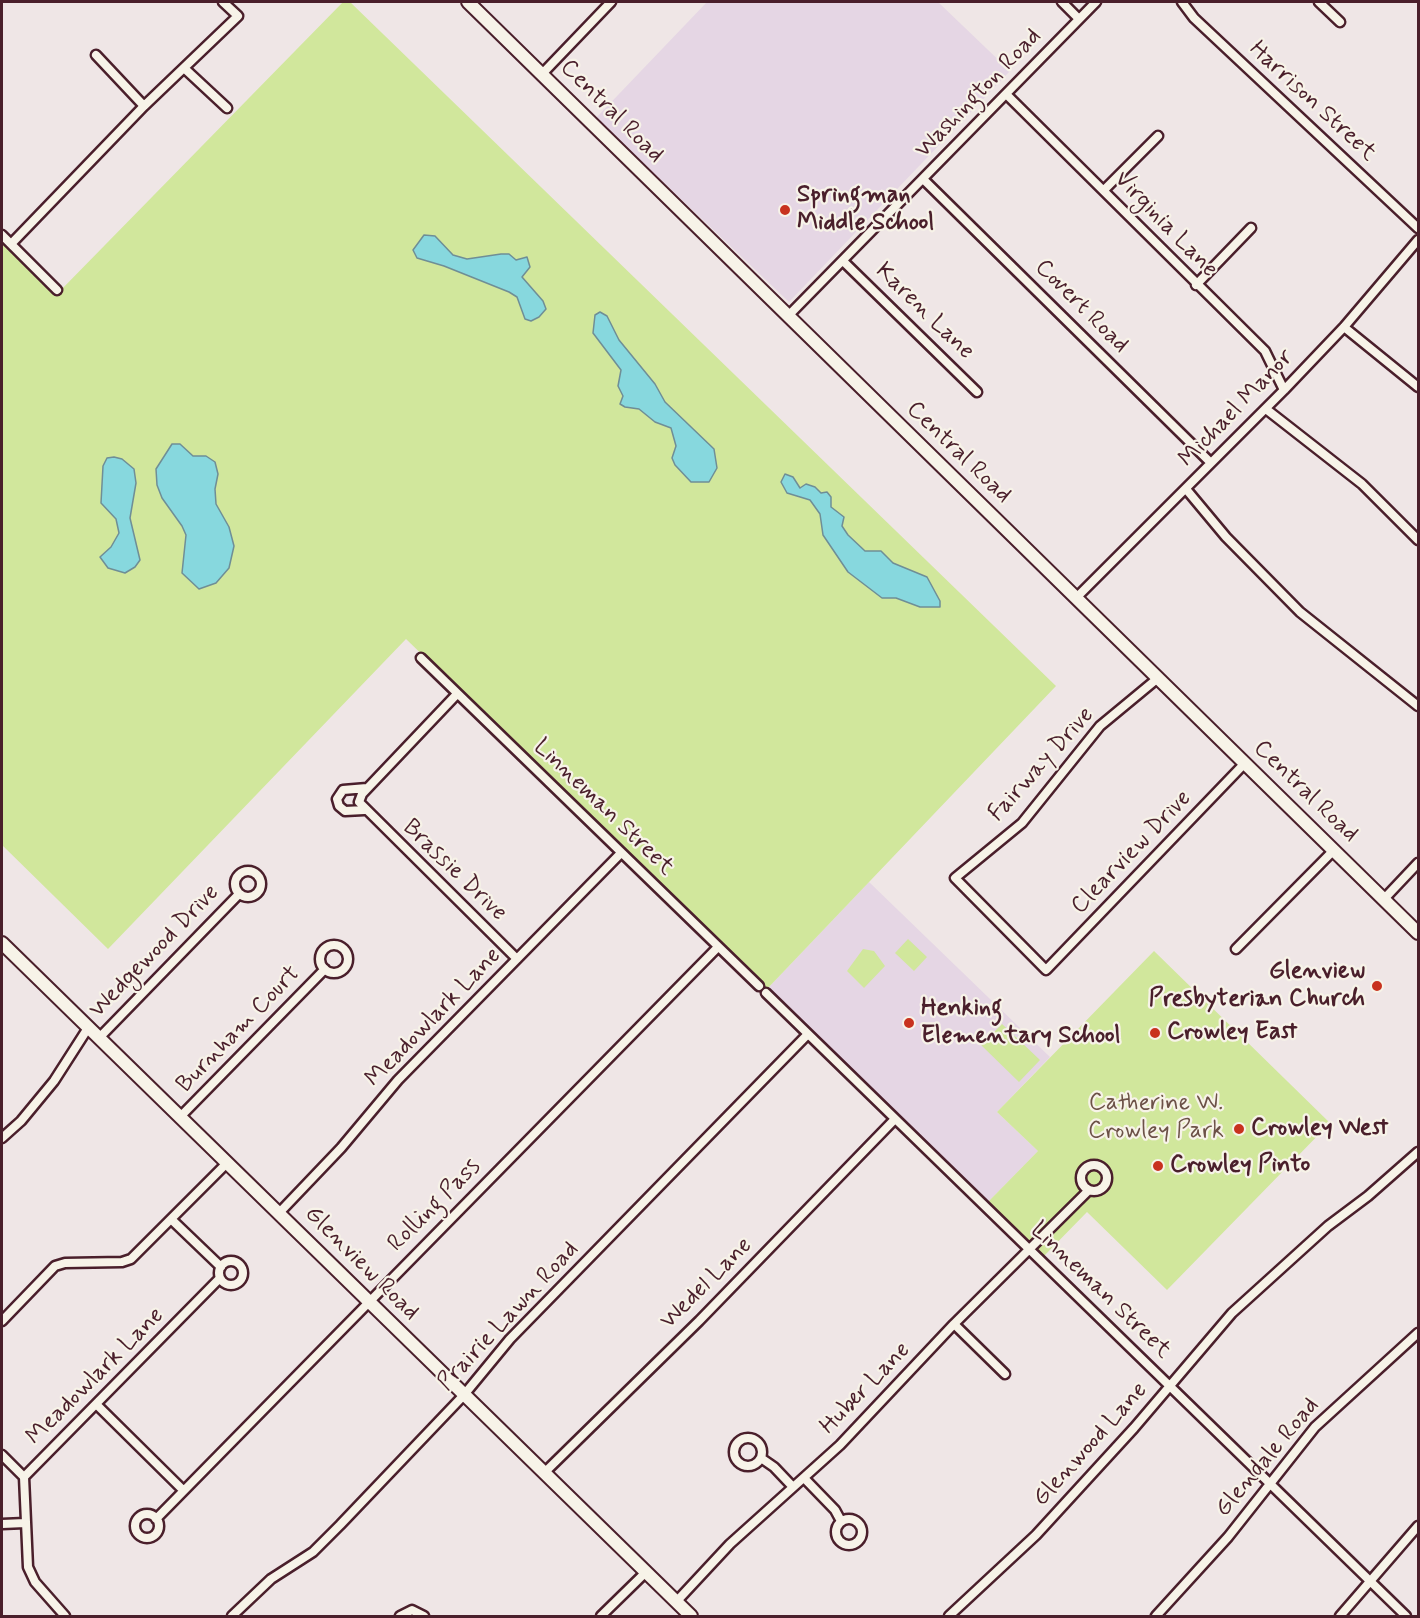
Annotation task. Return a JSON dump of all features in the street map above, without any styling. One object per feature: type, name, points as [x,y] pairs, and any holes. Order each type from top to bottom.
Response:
[{"type":"main road","name":"Central Road","points":[[468,2],[1419,933]]},
{"type":"main road","name":"Glenview Road","points":[[2,943],[690,1617]]},
{"type":"street","points":[[11,244],[144,106],[238,16],[223,2]]},
{"type":"street","points":[[542,74],[611,2]]},
{"type":"street","points":[[1062,2],[1079,19]]},
{"type":"street","name":"Washington Road","points":[[788,316],[1096,2]]},
{"type":"street","name":"Harrison Street","points":[[1182,2],[1194,18],[1419,228]]},
{"type":"street","points":[[1319,2],[1340,22]]},
{"type":"street","points":[[96,55],[144,106]]},
{"type":"street","points":[[184,68],[227,108]]},
{"type":"street","name":"Virginia Lane","points":[[1006,94],[1265,351],[1284,390]]},
{"type":"street","points":[[1104,190],[1158,136]]},
{"type":"street","name":"Covert Road","points":[[923,178],[1211,464]]},
{"type":"street","points":[[1196,285],[1251,228]]},
{"type":"street","points":[[2,235],[57,290]]},
{"type":"street","name":"Michael Manor","points":[[1076,598],[1266,409],[1344,327],[1419,240]]},
{"type":"street","name":"Karen Lane","points":[[843,261],[977,392]]},
{"type":"street","points":[[1344,327],[1419,387]]},
{"type":"street","points":[[1266,409],[1362,484],[1419,540]]},
{"type":"street","points":[[1186,489],[1226,537],[1300,612],[1415,702],[1419,692]]},
{"type":"street","name":"Linneman Street","points":[[421,658],[759,986]]},
{"type":"street","name":"Fairway Drive","points":[[1046,970],[955,878],[1022,823],[1100,726],[1158,678]]},
{"type":"street","points":[[364,810],[359,802],[365,791],[457,694]]},
{"type":"street","name":"Clearview Drive","points":[[1046,970],[1245,763]]},
{"type":"street","name":"Brassie Drive","points":[[365,791],[343,790],[337,799],[339,806],[345,811],[364,810],[517,959]]},
{"type":"street","points":[[1236,949],[1334,850]]},
{"type":"street","name":"Meadowlark Lane","points":[[279,1213],[341,1148],[398,1080],[621,853]]},
{"type":"street","points":[[1384,899],[1419,863]]},
{"type":"street","name":"Wedgewood Drive","points":[[99,1038],[239,894]]},
{"type":"street","name":"Rolling Pass","points":[[156,1519],[718,947]]},
{"type":"street","name":"Burnham Court","points":[[180,1117],[325,969]]},
{"type":"street","name":"Linneman Street","points":[[766,993],[1406,1617]]},
{"type":"street","points":[[2,1138],[21,1121],[54,1081],[88,1028]]},
{"type":"street","name":"Prairie Lawn Road","points":[[232,1617],[271,1579],[313,1552],[463,1396],[510,1339],[808,1034]]},
{"type":"street","name":"Wedel Lane","points":[[544,1473],[699,1321],[895,1119]]},
{"type":"street","name":"Glenwood Lane","points":[[949,1617],[1036,1535],[1134,1428],[1232,1313],[1328,1226],[1383,1184],[1419,1152]]},
{"type":"street","points":[[2,1321],[55,1266],[65,1263],[122,1262],[131,1259],[227,1163]]},
{"type":"street","name":"Huber Lane","points":[[676,1602],[730,1544],[873,1412],[954,1324],[1089,1190]]},
{"type":"street","points":[[172,1220],[221,1267]]},
{"type":"street","points":[[227,1262],[234,1262],[241,1267],[243,1274],[240,1281],[233,1285],[226,1284],[220,1278],[221,1267],[227,1262]]},
{"type":"street","name":"Meadowlark Lane","points":[[24,1478],[220,1278]]},
{"type":"street","points":[[954,1324],[1005,1374]]},
{"type":"street","name":"Glendale Road","points":[[1155,1617],[1228,1537],[1315,1426],[1419,1333]]},
{"type":"street","points":[[96,1404],[183,1490]]},
{"type":"street","points":[[2,1455],[24,1478],[28,1567],[35,1582],[63,1616]]},
{"type":"street","points":[[761,1458],[774,1467],[793,1487]]},
{"type":"street","points":[[804,1478],[835,1510],[841,1521]]},
{"type":"street","points":[[2,1524],[25,1523]]},
{"type":"street","points":[[1340,1617],[1419,1526]]},
{"type":"street","points":[[601,1617],[645,1573]]},
{"type":"street","points":[[399,1617],[412,1610],[424,1617]]},
{"type":"shaded area","name":"Springman Middle School","points":[[707,2],[938,2],[1010,71],[789,302],[596,118]]},
{"type":"shaded area","name":"Henking Elementary School","points":[[869,882],[1050,1057],[997,1112],[1038,1151],[988,1202],[767,989]]},
{"type":"green space","points":[[343,2],[350,2],[1056,686],[767,989],[406,639],[108,949],[2,845],[2,242],[57,294]]},
{"type":"green space","points":[[908,939],[927,957],[914,971],[895,953]]},
{"type":"green space","points":[[863,949],[874,951],[885,966],[864,988],[847,971]]},
{"type":"green space","name":"Catherine W. Crowley Park","points":[[1154,951],[1330,1123],[1167,1290],[1087,1212],[1044,1256],[988,1202],[1038,1151],[997,1112]]},
{"type":"green space","points":[[1002,1024],[1040,1060],[1019,1082],[981,1045]]},
{"type":"water","points":[[424,235],[435,236],[453,255],[467,259],[501,254],[509,254],[516,260],[527,257],[530,267],[522,277],[543,301],[546,309],[539,317],[531,321],[525,319],[517,297],[509,292],[444,266],[417,258],[413,250]]},
{"type":"water","points":[[600,312],[607,316],[619,340],[655,384],[665,402],[714,449],[717,468],[709,482],[691,482],[675,465],[672,458],[676,446],[671,428],[655,422],[639,409],[620,404],[623,396],[618,386],[621,370],[593,333],[595,315]]},
{"type":"water","points":[[172,444],[180,444],[193,456],[206,456],[215,462],[218,474],[215,489],[216,504],[229,527],[234,546],[229,568],[216,583],[199,589],[182,573],[186,535],[162,498],[157,485],[156,469]]},
{"type":"water","points":[[107,458],[122,459],[134,469],[136,483],[130,518],[140,560],[135,567],[125,573],[108,568],[100,557],[111,547],[119,533],[116,519],[101,503],[103,466]]},
{"type":"water","points":[[785,474],[793,477],[800,488],[806,484],[815,487],[821,493],[827,492],[831,497],[831,507],[844,517],[842,526],[865,551],[881,551],[893,563],[927,577],[940,601],[940,607],[920,607],[896,598],[882,598],[848,572],[823,535],[820,514],[810,500],[787,493],[781,482]]},
{"type":"place","name":"Springman Middle School","points":[[785,210]]},
{"type":"place","name":"Glenview Presbyterian Church","points":[[1377,986]]},
{"type":"place","name":"Henking Elementary School","points":[[909,1023]]},
{"type":"place","name":"Crowley East","points":[[1155,1033]]},
{"type":"place","name":"Crowley West","points":[[1239,1129]]},
{"type":"place","name":"Crowley Pinto","points":[[1158,1166]]}]
